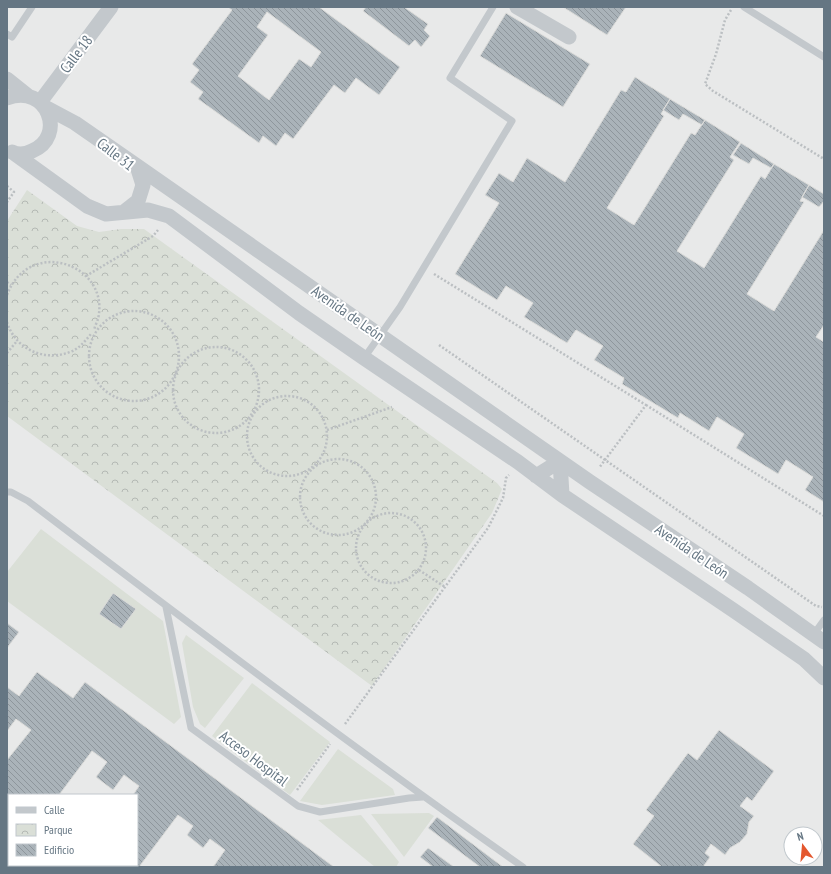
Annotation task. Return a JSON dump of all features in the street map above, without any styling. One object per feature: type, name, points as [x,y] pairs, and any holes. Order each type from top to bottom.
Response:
[{"type":"street","name":"Calle 18","points":[[43,105],[111,7]]},
{"type":"street","points":[[517,7],[569,37]]},
{"type":"street","points":[[7,79],[27,95]]},
{"type":"street","points":[[7,98],[15,95],[27,95]]},
{"type":"street","name":"Calle 31","points":[[27,95],[74,123],[137,166],[143,185],[138,201],[124,212]]},
{"type":"street","points":[[11,152],[27,153],[38,149],[46,141],[50,130],[50,118],[43,105]]},
{"type":"street","points":[[11,152],[87,206],[106,214],[124,212]]},
{"type":"street","name":"Avenida de León","points":[[137,166],[590,482],[748,588],[819,638]]},
{"type":"street","name":"Avenida de León","points":[[124,212],[148,210],[169,216],[299,313],[518,462],[562,495],[804,659],[824,678]]},
{"type":"street","points":[[536,476],[560,461],[562,495]]},
{"type":"lane","points":[[7,34],[12,37],[32,7]]},
{"type":"lane","points":[[364,358],[400,307],[512,120],[450,78],[493,7]]},
{"type":"lane","points":[[744,7],[824,57]]},
{"type":"lane","points":[[7,492],[11,492],[28,500],[166,607],[423,797],[523,867]]},
{"type":"lane","name":"Acceso Hospital","points":[[166,607],[191,728],[298,806],[320,812],[423,797]]},
{"type":"lane","points":[[819,638],[824,620]]},
{"type":"path","points":[[733,7],[725,20],[716,54],[705,84],[713,91],[824,159]]},
{"type":"path","points":[[7,186],[14,192],[7,202]]},
{"type":"path","points":[[86,276],[153,236],[169,216]]},
{"type":"path","points":[[7,295],[11,285],[20,274],[32,266],[46,262],[61,262],[68,264],[75,267],[86,276],[95,288],[99,303],[98,318],[93,333],[89,347],[88,362],[93,376],[101,388],[114,397],[128,401],[143,400],[157,395],[168,386],[176,373],[185,362],[196,353],[209,348],[223,348],[236,352],[248,361],[256,373],[259,386],[258,400],[253,413],[248,426],[247,438],[249,450],[256,461],[265,470],[277,475],[290,476],[302,474],[314,468],[324,461],[337,458],[349,460],[360,465],[369,474],[375,485],[376,498],[374,510],[369,521],[361,530],[357,541],[356,553],[360,564],[367,573],[377,580],[388,583],[399,582],[410,577],[419,570],[424,559],[426,548],[425,537],[419,527],[411,519],[401,514],[389,513],[378,516],[369,521],[358,529],[347,534],[334,534],[322,531],[312,524],[304,514],[301,502],[301,489],[306,477],[314,468],[325,450],[327,440],[327,430],[322,417],[314,406],[302,399],[289,396],[275,398],[263,404],[253,413],[243,424],[231,431],[217,433],[203,431],[191,424],[181,414],[175,401],[174,387],[176,373],[180,358],[178,343],[171,329],[161,318],[147,312],[132,310],[117,313],[104,321],[93,333],[83,344],[71,352],[57,356],[42,355],[28,350],[17,341],[7,322]]},
{"type":"path","points":[[424,267],[824,516]]},
{"type":"path","points":[[7,282],[11,285]]},
{"type":"path","points":[[7,354],[17,341]]},
{"type":"path","points":[[439,345],[816,606],[824,608]]},
{"type":"path","points":[[590,482],[646,405]]},
{"type":"path","points":[[327,430],[392,407]]},
{"type":"path","points":[[290,800],[488,528],[503,498],[506,478],[518,462]]},
{"type":"path","points":[[419,570],[445,587]]},
{"type":"shaded area","points":[[7,7],[824,7],[824,867],[7,867]]},
{"type":"green space","points":[[27,190],[77,226],[99,232],[121,229],[144,229],[497,483],[502,489],[492,513],[372,686],[7,416],[7,221]]},
{"type":"green space","points":[[41,529],[163,621],[181,717],[174,724],[7,601],[7,572]]},
{"type":"green space","points":[[186,635],[244,678],[205,728],[200,724],[193,707],[182,643]]},
{"type":"green space","points":[[252,683],[330,742],[290,795],[212,736]]},
{"type":"green space","points":[[338,749],[393,789],[395,795],[322,805],[300,801]]},
{"type":"green space","points":[[429,813],[434,816],[404,857],[371,814]]},
{"type":"green space","points":[[361,815],[399,862],[396,867],[375,867],[318,820]]},
{"type":"building","points":[[228,7],[319,7],[400,67],[379,95],[356,78],[345,93],[334,85],[293,139],[285,133],[276,146],[263,136],[259,143],[198,99],[203,92],[190,82],[199,70],[192,64],[232,10]],"holes":[[[267,12],[321,52],[311,67],[299,59],[269,100],[238,76],[268,35],[257,27]]]},
{"type":"building","points":[[366,7],[404,7],[428,24],[424,30],[430,36],[421,47],[415,40],[409,46],[363,11]]},
{"type":"building","points":[[563,7],[626,7],[607,35]]},
{"type":"building","points":[[506,13],[590,64],[563,107],[480,56]]},
{"type":"building","points":[[635,77],[670,99],[661,114],[664,116],[607,208],[634,225],[691,133],[695,135],[705,120],[740,142],[730,157],[734,160],[677,251],[704,268],[761,176],[765,179],[774,164],[809,185],[800,201],[804,202],[747,294],[774,311],[824,230],[824,325],[816,337],[824,342],[824,502],[805,490],[813,477],[786,460],[778,474],[736,448],[744,434],[717,417],[709,431],[680,413],[678,418],[622,384],[624,378],[594,360],[603,346],[576,330],[567,343],[524,317],[533,303],[506,286],[497,300],[455,274],[499,203],[485,195],[499,173],[513,182],[527,158],[565,182],[621,90],[626,92]]},
{"type":"building","points":[[670,99],[705,120],[702,125],[683,114],[679,120],[663,110]]},
{"type":"building","points":[[741,143],[774,164],[771,168],[753,158],[749,164],[733,155]]},
{"type":"building","points":[[809,185],[824,194],[824,201],[819,207],[802,197]]},
{"type":"building","points":[[113,593],[136,609],[121,629],[99,614]]},
{"type":"building","points":[[7,623],[19,632],[7,648]]},
{"type":"building","points":[[37,672],[73,698],[85,682],[334,867],[213,867],[225,850],[210,839],[203,848],[187,835],[193,826],[178,815],[139,867],[79,867],[138,866],[138,794],[134,794],[139,786],[124,775],[113,790],[96,777],[107,762],[92,751],[60,794],[8,794],[8,866],[15,867],[7,867],[7,760],[31,730],[16,719],[7,731],[7,687],[19,696]]},
{"type":"building","points":[[719,730],[774,771],[752,801],[747,797],[740,806],[754,816],[749,822],[747,834],[740,842],[730,848],[725,855],[711,844],[705,853],[710,857],[703,867],[662,867],[633,844],[654,816],[646,810],[688,753],[697,760]]},
{"type":"building","points":[[437,817],[503,867],[480,867],[428,828]]},
{"type":"building","points":[[428,848],[454,867],[433,867],[420,857]]},
{"type":"building","points":[[46,866],[48,867],[30,867]]}]
